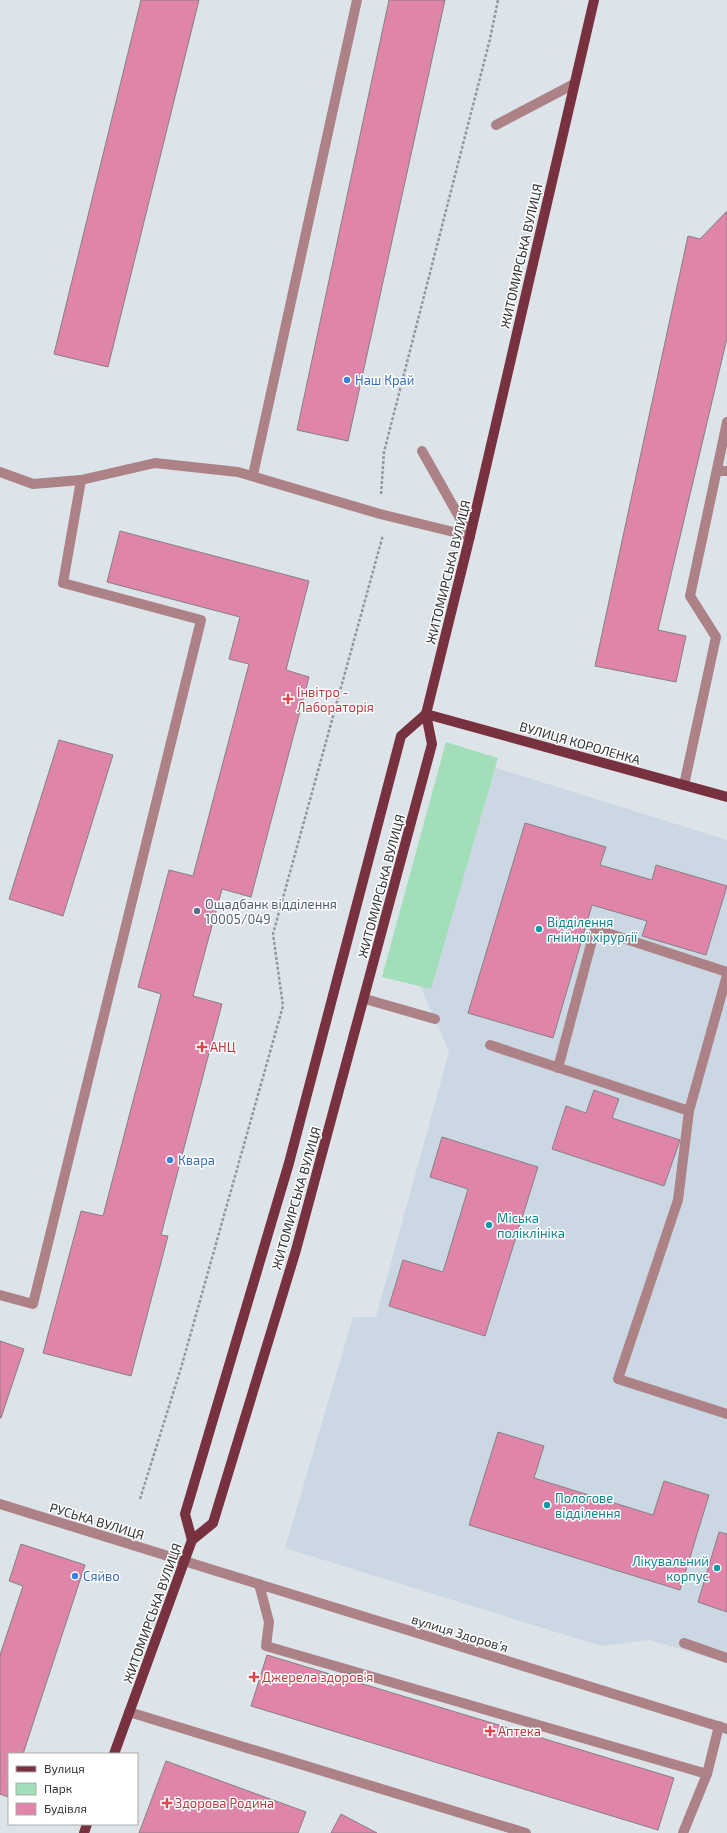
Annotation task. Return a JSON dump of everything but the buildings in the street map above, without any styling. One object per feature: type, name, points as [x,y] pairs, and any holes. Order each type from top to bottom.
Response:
[{"type":"main road","name":"ЖИТОМИРСЬКА ВУЛИЦЯ","points":[[114,1753],[186,1561],[192,1540],[213,1523],[296,1250],[365,999],[432,744],[426,714],[470,536],[594,0]]},
{"type":"main road","name":"ВУЛИЦЯ КОРОЛЕНКА","points":[[426,714],[727,797]]},
{"type":"main road","points":[[192,1540],[185,1514],[289,1163],[401,736],[426,714]]},
{"type":"street","points":[[253,475],[357,0]]},
{"type":"street","points":[[496,125],[574,84]]},
{"type":"street","points":[[684,785],[716,637],[690,596],[727,422]]},
{"type":"street","points":[[422,451],[470,536]]},
{"type":"street","points":[[0,472],[33,484],[81,480],[155,463],[238,472],[253,475],[380,514],[470,536]]},
{"type":"street","points":[[716,471],[727,471]]},
{"type":"street","points":[[0,1295],[33,1304],[201,620],[63,584],[81,480]]},
{"type":"street","points":[[558,1068],[595,929],[727,972]]},
{"type":"street","points":[[727,975],[689,1111],[678,1200],[618,1379],[727,1414]]},
{"type":"street","points":[[365,999],[435,1020]]},
{"type":"street","points":[[490,1045],[689,1111]]},
{"type":"street","name":"РУСЬКА ВУЛИЦЯ","points":[[0,1504],[186,1561]]},
{"type":"street","name":"вулиця Здоровʼя","points":[[186,1561],[723,1727]]},
{"type":"street","points":[[259,1584],[269,1622],[266,1646],[707,1774]]},
{"type":"street","points":[[684,1643],[727,1658]]},
{"type":"street","points":[[129,1712],[526,1833]]},
{"type":"street","points":[[683,1833],[707,1774],[723,1727]]},
{"type":"path","points":[[140,1499],[181,1368],[283,1006],[273,934],[383,537],[380,514],[384,452],[488,47],[498,0]]},
{"type":"shaded area","points":[[468,759],[727,840],[727,1663],[649,1640],[601,1646],[285,1548],[353,1317],[376,1317],[449,1052],[416,976]]},
{"type":"green space","points":[[446,742],[498,758],[431,989],[382,977]]},
{"type":"place","name":"Наш Край","points":[[347,380]]},
{"type":"place","name":"Інвітро - Лабораторія","points":[[288,699]]},
{"type":"place","name":"Ощадбанк відділення 10005/049","points":[[197,911]]},
{"type":"place","name":"Відділення гнійної хірургії","points":[[539,929]]},
{"type":"place","name":"АНЦ","points":[[202,1047]]},
{"type":"place","name":"Квара","points":[[170,1160]]},
{"type":"place","name":"Міська поліклініка","points":[[489,1225]]},
{"type":"place","name":"Пологове відділення","points":[[547,1505]]},
{"type":"place","name":"Лікувальний корпус","points":[[717,1568]]},
{"type":"place","name":"Сяйво","points":[[75,1576]]},
{"type":"place","name":"Джерела здоров'я","points":[[254,1677]]},
{"type":"place","name":"Аптека","points":[[490,1731]]},
{"type":"place","name":"Здорова Родина","points":[[167,1803]]}]
